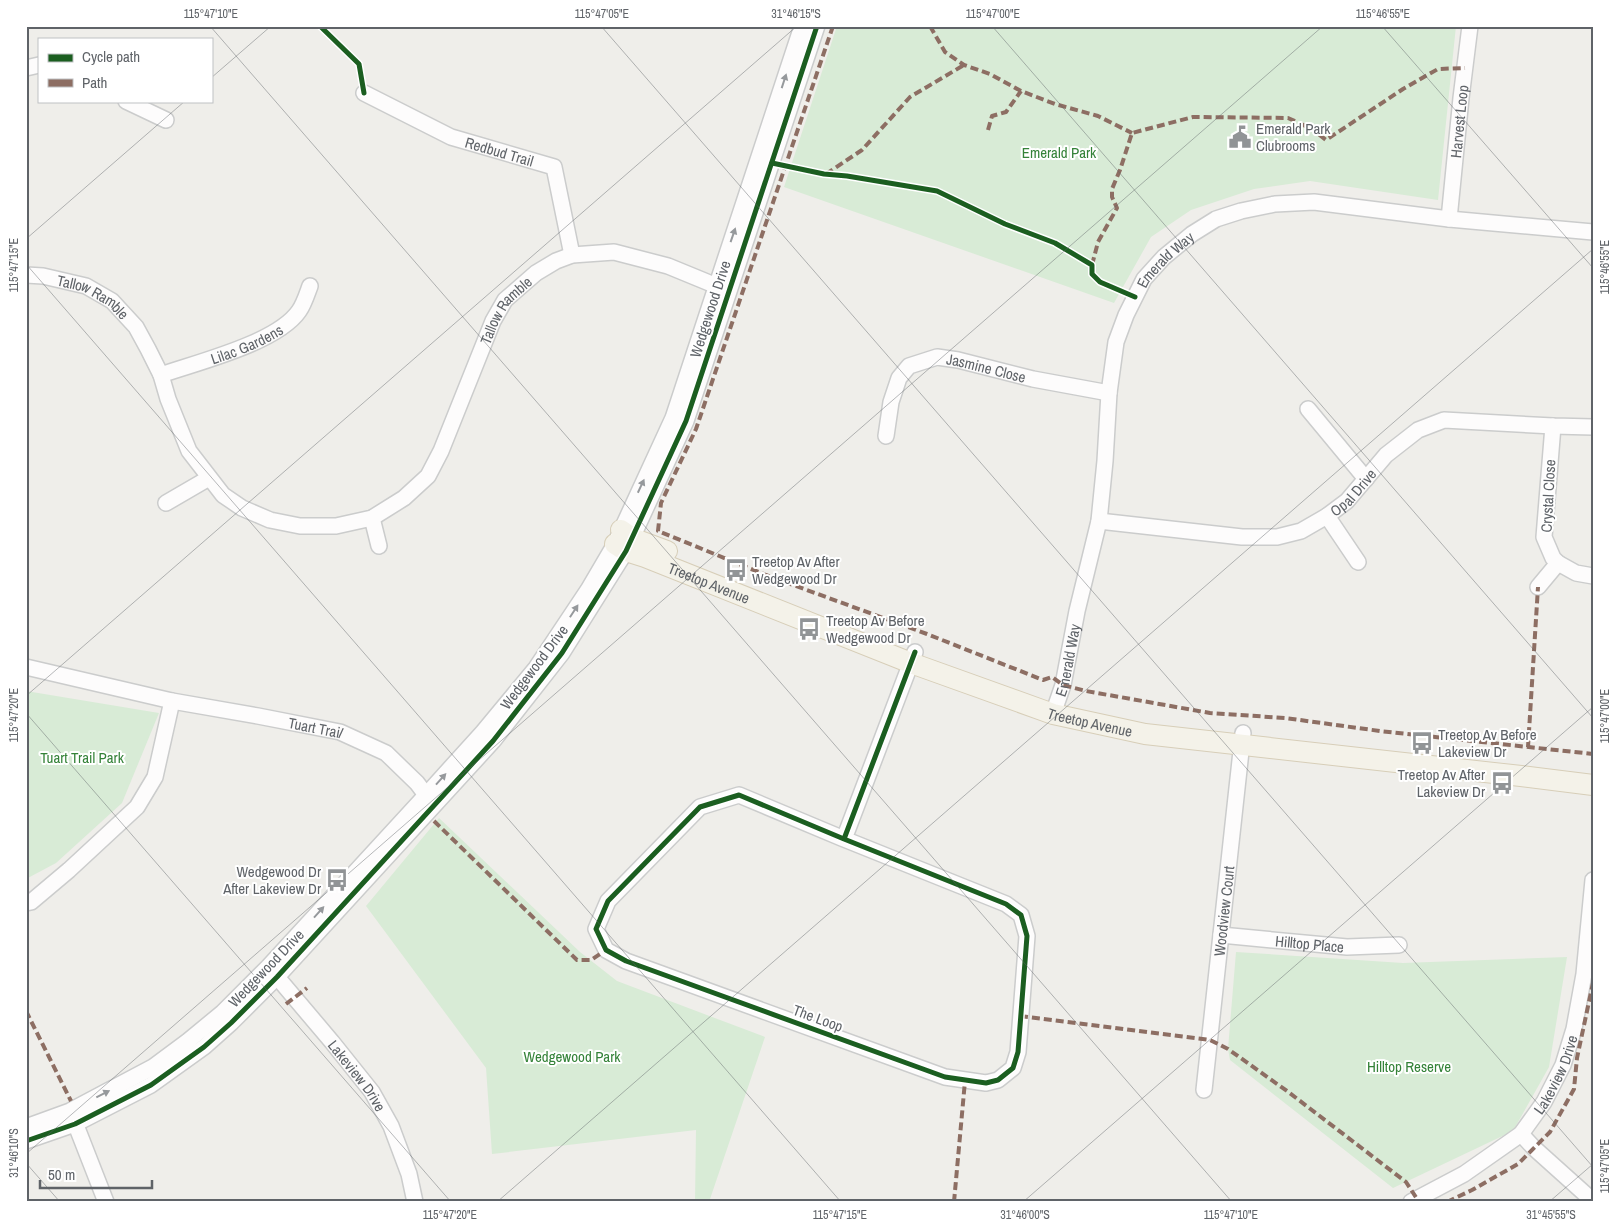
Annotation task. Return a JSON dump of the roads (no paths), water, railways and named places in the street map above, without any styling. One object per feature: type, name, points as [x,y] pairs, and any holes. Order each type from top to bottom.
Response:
[{"type":"main road","name":"Treetop Avenue","points":[[623,541],[645,557],[913,658],[1055,709],[1145,734],[1242,739],[1593,772]]},
{"type":"main road","name":"Treetop Avenue","points":[[1242,739],[1593,785]]},
{"type":"street","name":"Wedgewood Drive","points":[[723,288],[802,26]]},
{"type":"street","name":"Wedgewood Drive","points":[[26,1141],[73,1117],[151,1085],[204,1046],[231,1023],[273,972],[430,800],[493,741],[562,652],[602,592],[623,541],[723,288],[817,26]]},
{"type":"street","name":"Harvest Loop","points":[[1449,219],[1470,26]]},
{"type":"street","name":"Redbud Trail","points":[[364,93],[451,137],[554,167],[572,255]]},
{"type":"street","points":[[128,102],[166,120]]},
{"type":"street","name":"Emerald Way","points":[[1055,709],[1063,685],[1077,611],[1099,521],[1109,393],[1116,342],[1126,315],[1144,279],[1164,257],[1192,234],[1216,219],[1241,211],[1275,204],[1314,202],[1449,219],[1593,232]]},
{"type":"street","name":"Tallow Ramble","points":[[26,275],[43,276],[86,286],[112,301],[136,327],[161,375],[188,451],[223,495],[242,508],[270,520],[300,526],[336,526],[372,518],[404,498],[428,476],[441,451],[493,321],[505,300],[536,273],[556,261],[572,255],[614,252],[668,266],[723,288]]},
{"type":"street","name":"Lilac Gardens","points":[[161,375],[261,340],[282,328],[299,311],[310,286]]},
{"type":"street","name":"Jasmine Close","points":[[886,436],[891,402],[899,378],[909,366],[937,356],[1033,379],[1109,393]]},
{"type":"street","points":[[1308,409],[1366,479]]},
{"type":"street","name":"Opal Drive","points":[[1099,521],[1242,536],[1277,537],[1301,531],[1327,516],[1347,501],[1386,455],[1418,430],[1444,420],[1593,427]]},
{"type":"street","name":"Crystal Close","points":[[1552,426],[1544,537],[1553,558],[1558,563]]},
{"type":"street","points":[[166,503],[209,478]]},
{"type":"street","points":[[1327,516],[1358,562]]},
{"type":"street","points":[[372,518],[379,546]]},
{"type":"street","points":[[1538,588],[1558,563],[1576,573],[1593,576]]},
{"type":"street","points":[[844,839],[913,658]]},
{"type":"street","name":"Tuart Trail","points":[[26,668],[172,701],[340,732],[386,753],[417,783],[430,800]]},
{"type":"street","points":[[26,904],[70,870],[137,806],[155,778],[172,701]]},
{"type":"street","name":"Woodview Court","points":[[1204,1090],[1242,739]]},
{"type":"street","name":"The Loop","points":[[739,795],[844,839],[1006,904],[1021,915],[1027,936],[1018,1052],[1013,1068],[998,1080],[986,1083],[945,1077],[635,964],[606,950],[596,929],[608,901],[700,807],[739,795]]},
{"type":"street","name":"Lakeview Drive","points":[[1411,1202],[1464,1174],[1521,1134],[1544,1102],[1563,1065],[1588,974],[1593,880]]},
{"type":"street","name":"Hilltop Place","points":[[1221,935],[1347,947],[1399,944]]},
{"type":"street","name":"Lakeview Drive","points":[[273,972],[372,1092],[391,1126],[409,1174],[415,1202]]},
{"type":"street","name":"Wedgewood Drive","points":[[26,1127],[73,1117]]},
{"type":"street","points":[[73,1117],[106,1202]]},
{"type":"street","points":[[1521,1134],[1593,1201]]},
{"type":"place","name":"Emerald Park Clubrooms","points":[[1240,137]]},
{"type":"place","name":"Treetop Av After Wedgewood Dr","points":[[736,570]]},
{"type":"place","name":"Treetop Av Before Wedgewood Dr","points":[[809,629]]},
{"type":"place","name":"Treetop Av Before Lakeview Dr","points":[[1422,743]]},
{"type":"place","name":"Treetop Av After Lakeview Dr","points":[[1502,783]]},
{"type":"place","name":"Wedgewood Dr After Lakeview Dr","points":[[337,880]]},
{"type":"park label","name":"Emerald Park","points":[[1059,152]]},
{"type":"park label","name":"Tuart Trail Park","points":[[82,757]]},
{"type":"park label","name":"Wedgewood Park","points":[[572,1056]]},
{"type":"park label","name":"Hilltop Reserve","points":[[1409,1066]]}]
